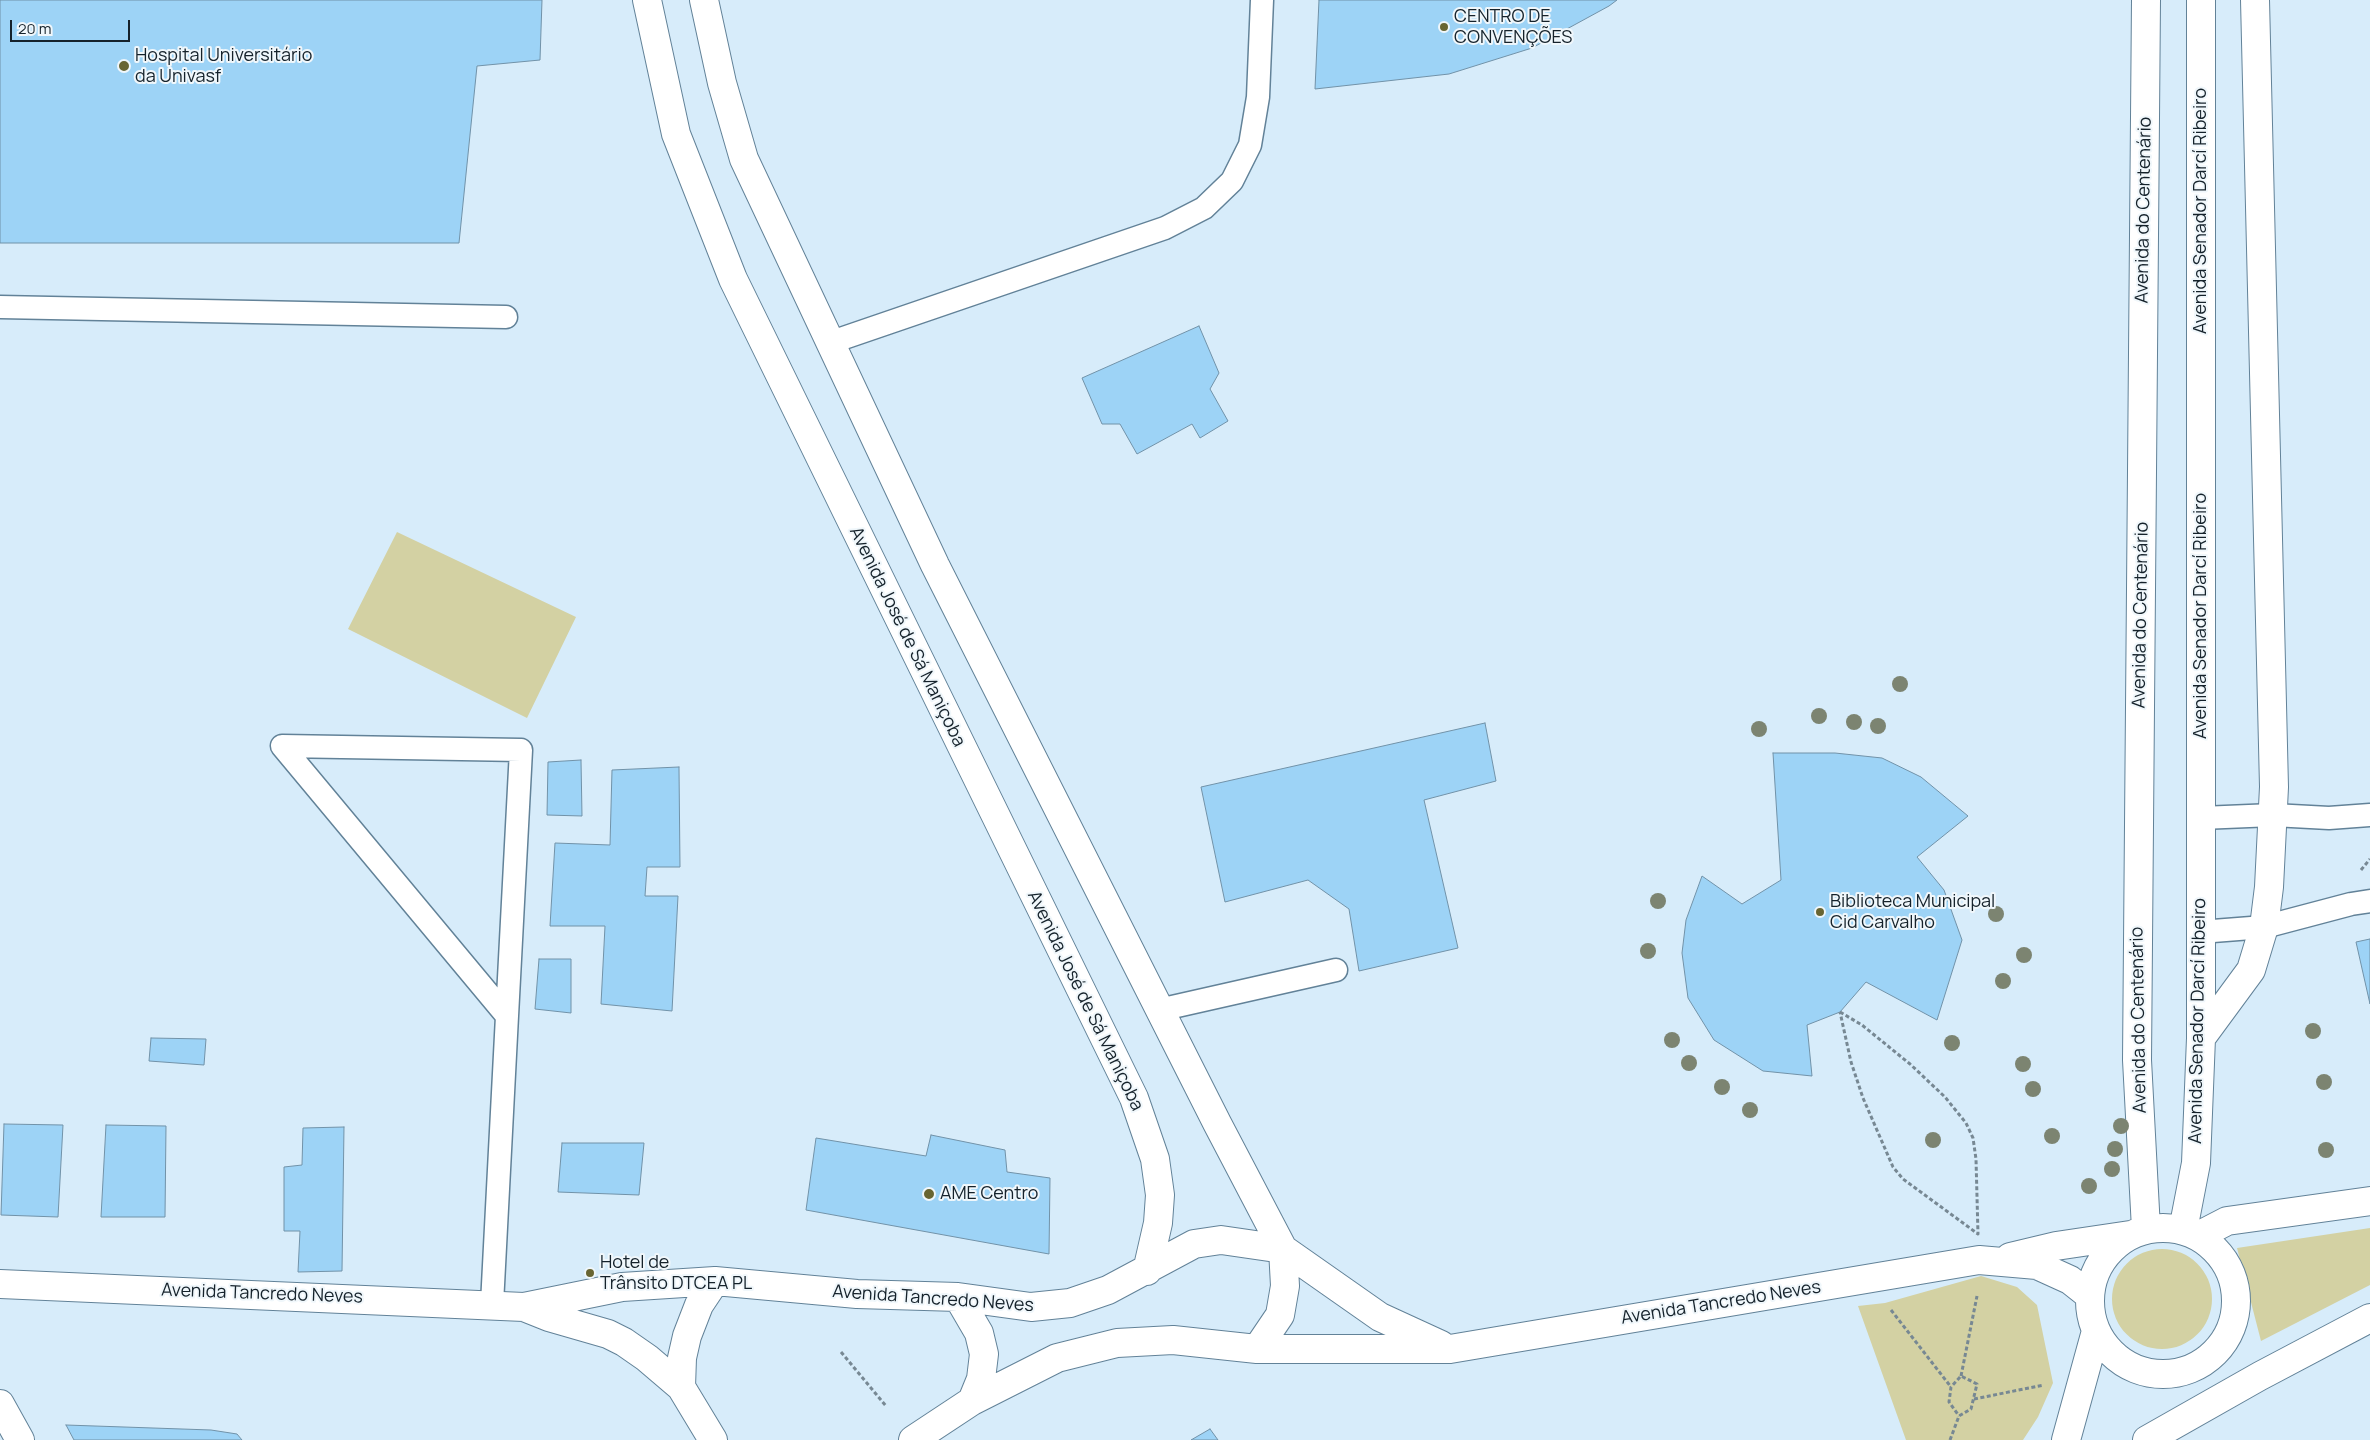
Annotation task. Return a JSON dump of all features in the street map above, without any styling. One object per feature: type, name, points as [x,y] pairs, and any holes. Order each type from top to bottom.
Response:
[{"type":"main road","name":"Avenida José de Sá Maniçoba","points":[[646,0],[676,134],[733,279],[1134,1098],[1155,1159],[1160,1195],[1158,1223],[1147,1270]]},
{"type":"main road","points":[[704,0],[722,83],[744,159],[829,344],[935,565],[1159,1010],[1283,1249],[1285,1286],[1280,1316],[1257,1349]]},
{"type":"main road","name":"Avenida do Centenário","points":[[2138,1232],[2137,1050],[2146,0]]},
{"type":"main road","name":"Avenida Senador Darcí Ribeiro","points":[[2190,1233],[2196,1162],[2201,1038],[2201,0]]},
{"type":"main road","points":[[2201,1038],[2251,970],[2264,928],[2269,887],[2273,815],[2274,787],[2255,0]]},
{"type":"main road","points":[[2190,1233],[2227,1222],[2370,1201]]},
{"type":"main road","points":[[2164,1227],[2190,1233],[2218,1252],[2231,1273],[2237,1297],[2233,1322],[2222,1344],[2203,1362],[2180,1372],[2155,1374],[2130,1367],[2110,1352],[2096,1332],[2090,1314],[2089,1295],[2096,1271],[2110,1250],[2138,1232],[2164,1227]]},
{"type":"main road","name":"Avenida Tancredo Neves","points":[[1992,1261],[2056,1246],[2138,1232]]},
{"type":"main road","name":"Avenida Tancredo Neves","points":[[524,1307],[622,1287],[715,1281],[857,1294],[958,1297],[1031,1307],[1070,1303],[1108,1290],[1194,1244],[1221,1240],[1283,1249],[1380,1317],[1450,1349]]},
{"type":"main road","name":"Avenida Tancredo Neves","points":[[912,1440],[972,1401],[1057,1358],[1117,1344],[1173,1340],[1257,1349],[1450,1349],[1979,1260],[2037,1265],[2070,1280],[2089,1295]]},
{"type":"main road","points":[[713,1440],[682,1388],[682,1358],[687,1336],[699,1305],[715,1281]]},
{"type":"main road","name":"Avenida Tancredo Neves","points":[[0,1284],[492,1304],[524,1307],[549,1317],[608,1334],[624,1342],[647,1358],[682,1388]]},
{"type":"main road","points":[[958,1297],[979,1333],[984,1354],[981,1379],[972,1401]]},
{"type":"main road","points":[[2147,1440],[2260,1376],[2370,1318]]},
{"type":"main road","points":[[2066,1440],[2096,1332]]},
{"type":"main road","points":[[0,1404],[20,1440]]},
{"type":"lane","points":[[829,344],[1165,228],[1204,208],[1232,181],[1250,145],[1258,97],[1262,0]]},
{"type":"lane","points":[[0,307],[506,318]]},
{"type":"lane","points":[[492,1304],[521,750],[282,746],[507,1016]]},
{"type":"lane","points":[[2201,818],[2273,815],[2329,818],[2370,816]]},
{"type":"lane","points":[[2200,932],[2264,928],[2370,901]]},
{"type":"lane","points":[[1159,1010],[1336,970]]},
{"type":"path","points":[[1840,1012],[1862,1025],[1910,1064],[1945,1097],[1966,1123],[1973,1138],[1976,1159],[1978,1234],[1903,1179],[1893,1167],[1863,1098],[1844,1036],[1840,1012]]},
{"type":"path","points":[[1959,1416],[1949,1402],[1951,1387],[1961,1376],[1977,1294]]},
{"type":"path","points":[[1885,1303],[1951,1387]]},
{"type":"path","points":[[841,1352],[886,1406]]},
{"type":"path","points":[[1950,1440],[1959,1416],[1971,1409],[1977,1384],[1961,1376]]},
{"type":"path","points":[[1974,1400],[2053,1383]]},
{"type":"shaded area","points":[[397,532],[576,617],[527,718],[348,629]]},
{"type":"shaded area","points":[[2370,1228],[2370,1285],[2261,1341],[2237,1248]]},
{"type":"shaded area","points":[[2152,1249],[2172,1249],[2181,1252],[2198,1263],[2209,1280],[2212,1289],[2212,1309],[2209,1318],[2198,1335],[2181,1346],[2172,1349],[2152,1349],[2134,1341],[2120,1327],[2112,1309],[2112,1289],[2120,1271],[2134,1257]]},
{"type":"shaded area","points":[[1981,1276],[2017,1287],[2037,1305],[2053,1383],[2038,1417],[2023,1440],[1906,1440],[1858,1306],[1885,1303]]},
{"type":"building","points":[[0,0],[542,0],[540,60],[477,66],[459,243],[0,243]]},
{"type":"building","name":"CENTRO DE CONVENÇÕES","points":[[1319,0],[1617,0],[1532,48],[1449,74],[1315,89]]},
{"type":"building","points":[[1199,326],[1219,373],[1210,389],[1228,421],[1200,438],[1192,424],[1137,454],[1120,424],[1102,424],[1082,378]]},
{"type":"building","points":[[1485,723],[1496,781],[1424,800],[1458,948],[1359,971],[1349,909],[1308,880],[1225,902],[1201,787]]},
{"type":"building","name":"Biblioteca Municipal Cid Carvalho","points":[[1773,753],[1835,753],[1882,758],[1921,777],[1968,816],[1917,857],[1944,890],[1962,940],[1937,1020],[1866,982],[1840,1012],[1807,1025],[1812,1076],[1763,1071],[1714,1040],[1688,998],[1682,953],[1686,920],[1702,876],[1742,904],[1781,880]]},
{"type":"building","points":[[581,760],[582,816],[547,815],[548,762]]},
{"type":"building","points":[[679,767],[680,867],[647,867],[645,896],[678,896],[672,1011],[601,1004],[605,926],[550,926],[555,843],[610,845],[612,770]]},
{"type":"building","points":[[2370,939],[2370,1004],[2356,942]]},
{"type":"building","points":[[539,959],[571,959],[571,1013],[535,1009]]},
{"type":"building","points":[[151,1038],[206,1039],[204,1065],[149,1061]]},
{"type":"building","points":[[4,1124],[63,1125],[58,1217],[1,1215]]},
{"type":"building","points":[[106,1125],[166,1126],[165,1217],[101,1217]]},
{"type":"building","points":[[344,1127],[342,1271],[298,1272],[300,1231],[284,1231],[284,1167],[302,1165],[303,1128]]},
{"type":"building","name":"AME Centro","points":[[931,1135],[1005,1150],[1007,1172],[1050,1178],[1049,1254],[806,1210],[816,1138],[926,1156]]},
{"type":"building","points":[[562,1143],[644,1143],[639,1195],[558,1192]]},
{"type":"building","points":[[66,1425],[211,1430],[237,1434],[242,1440],[74,1440]]},
{"type":"building","points":[[1210,1429],[1218,1440],[1191,1440]]},
{"type":"place","name":"CENTRO DE CONVENÇÕES","points":[[1444,27]]},
{"type":"place","name":"Hospital Universitário da Univasf","points":[[124,66]]},
{"type":"place","name":"Biblioteca Municipal Cid Carvalho","points":[[1820,912]]},
{"type":"place","name":"AME Centro","points":[[929,1194]]},
{"type":"place","name":"Hotel de Trânsito DTCEA PL","points":[[590,1273]]}]
